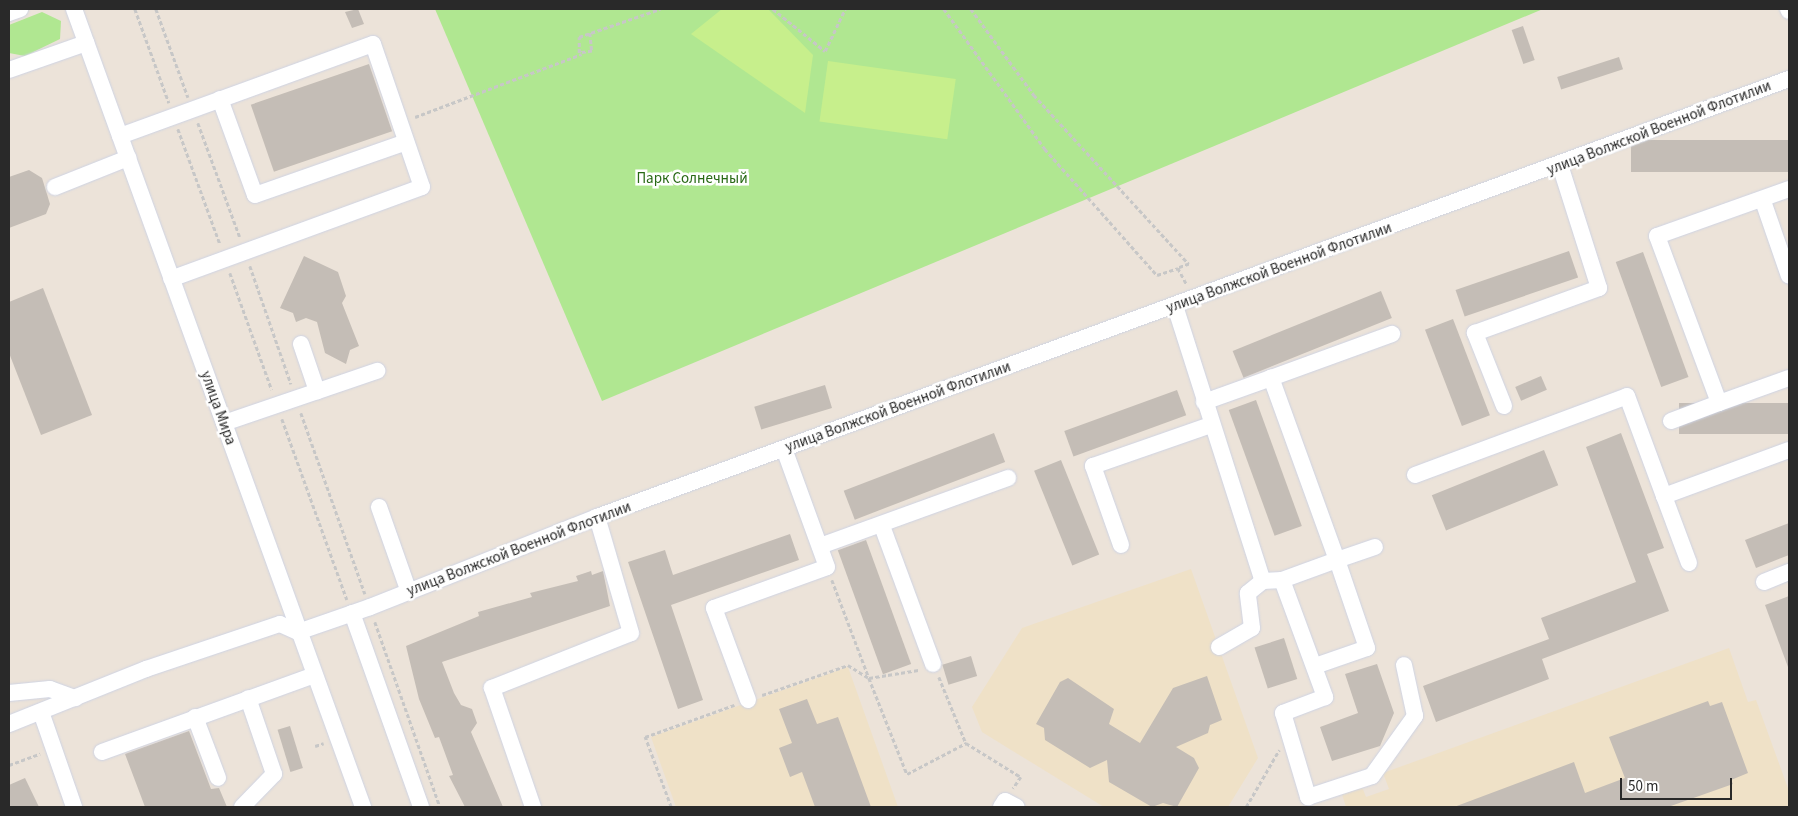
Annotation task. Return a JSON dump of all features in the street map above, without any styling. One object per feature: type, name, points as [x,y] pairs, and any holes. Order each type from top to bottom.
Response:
[{"type":"street","points":[[9,13],[20,9]]},
{"type":"street","name":"улица Мира","points":[[74,9],[298,632],[363,807]]},
{"type":"street","points":[[9,70],[86,42]]},
{"type":"street","points":[[120,136],[373,44],[422,187],[171,279]]},
{"type":"street","name":"улица Волжской Военной Флотилии","points":[[298,632],[409,592],[597,518],[784,448],[1560,165],[1789,79]]},
{"type":"street","points":[[220,99],[255,195],[406,142]]},
{"type":"street","points":[[55,187],[128,158]]},
{"type":"street","points":[[1504,406],[1476,333],[1599,288],[1560,165]]},
{"type":"street","points":[[1720,403],[1657,236],[1789,190]]},
{"type":"street","points":[[1762,200],[1789,276]]},
{"type":"street","points":[[1175,306],[1204,402],[1263,581]]},
{"type":"street","points":[[1204,402],[1392,334]]},
{"type":"street","points":[[301,344],[317,391]]},
{"type":"street","points":[[224,424],[377,371]]},
{"type":"street","points":[[1271,378],[1367,648],[1315,666]]},
{"type":"street","points":[[1671,421],[1789,378]]},
{"type":"street","points":[[1415,475],[1627,396],[1689,563]]},
{"type":"street","points":[[1121,544],[1093,466],[1212,424]]},
{"type":"street","points":[[748,700],[714,608],[827,566],[784,448]]},
{"type":"street","points":[[1664,496],[1789,450]]},
{"type":"street","points":[[820,546],[882,526],[1008,478]]},
{"type":"street","points":[[379,507],[409,592]]},
{"type":"street","points":[[533,807],[492,688],[631,633],[597,518]]},
{"type":"street","points":[[882,526],[933,664]]},
{"type":"street","points":[[1218,647],[1252,628],[1248,593],[1263,581],[1282,580],[1375,548]]},
{"type":"street","points":[[1764,582],[1789,572]]},
{"type":"street","points":[[1282,580],[1325,697],[1283,713],[1310,802],[1372,776],[1415,716],[1404,665]]},
{"type":"street","points":[[352,613],[421,807]]},
{"type":"street","points":[[9,724],[75,698],[280,624],[298,632]]},
{"type":"street","points":[[102,752],[314,674]]},
{"type":"street","points":[[9,693],[50,689],[75,698]]},
{"type":"street","points":[[242,807],[274,774],[248,698]]},
{"type":"street","points":[[41,712],[74,807]]},
{"type":"street","points":[[195,717],[218,778]]},
{"type":"path","points":[[135,9],[352,613]]},
{"type":"path","points":[[582,54],[576,46],[579,37],[660,9]]},
{"type":"path","points":[[772,9],[825,51],[845,9]]},
{"type":"path","points":[[944,9],[1045,149],[1157,274],[1189,264],[1034,95],[971,9]]},
{"type":"path","points":[[400,123],[592,51],[590,33]]},
{"type":"path","points":[[1178,268],[1195,298]]},
{"type":"path","points":[[827,566],[907,774],[966,743]]},
{"type":"path","points":[[671,807],[645,737],[848,665],[869,678],[901,675],[933,664],[966,743],[1021,777],[1008,805]]},
{"type":"path","points":[[1246,807],[1289,732]]},
{"type":"path","points":[[9,765],[53,749]]},
{"type":"shaded area","points":[[1191,569],[1258,758],[1228,807],[1104,807],[982,732],[972,707],[1022,628]]},
{"type":"shaded area","points":[[1729,648],[1748,702],[1756,700],[1789,791],[1789,807],[1346,807],[1342,794],[1362,787],[1366,797],[1389,789],[1383,773]]},
{"type":"shaded area","points":[[848,667],[898,807],[676,807],[651,737]]},
{"type":"green space","name":"Парк Солнечный","points":[[435,9],[1543,9],[602,401]]},
{"type":"green space","points":[[722,9],[768,9],[813,55],[805,113],[691,34]]},
{"type":"green space","points":[[42,12],[61,21],[60,39],[25,56],[9,53],[9,25]]},
{"type":"green space","points":[[828,61],[956,79],[947,139],[820,121]]},
{"type":"building","points":[[358,9],[364,24],[352,28],[345,12]]},
{"type":"building","points":[[1523,26],[1535,60],[1523,64],[1512,30]]},
{"type":"building","points":[[1619,57],[1623,69],[1561,89],[1557,77]]},
{"type":"building","points":[[369,64],[392,131],[274,172],[251,105]]},
{"type":"building","points":[[1631,140],[1789,140],[1789,172],[1631,172]]},
{"type":"building","points":[[29,170],[42,178],[50,204],[46,214],[9,228],[9,177]]},
{"type":"building","points":[[1569,251],[1578,277],[1465,317],[1456,290]]},
{"type":"building","points":[[1643,252],[1688,377],[1661,387],[1616,262]]},
{"type":"building","points":[[304,256],[338,272],[346,296],[342,303],[359,346],[350,350],[346,364],[325,353],[317,322],[306,318],[296,322],[293,313],[280,308]]},
{"type":"building","points":[[43,288],[92,415],[41,435],[9,353],[9,302]]},
{"type":"building","points":[[1381,291],[1392,318],[1244,378],[1233,351]]},
{"type":"building","points":[[1453,319],[1490,415],[1462,426],[1425,330]]},
{"type":"building","points":[[1541,376],[1547,390],[1521,401],[1515,387]]},
{"type":"building","points":[[825,385],[832,408],[761,430],[754,407]]},
{"type":"building","points":[[1177,390],[1186,415],[1073,456],[1064,431]]},
{"type":"building","points":[[1256,400],[1302,526],[1275,536],[1229,410]]},
{"type":"building","points":[[1679,403],[1789,403],[1789,434],[1679,434]]},
{"type":"building","points":[[994,433],[1005,462],[855,520],[844,491]]},
{"type":"building","points":[[1621,433],[1664,548],[1647,554],[1669,611],[1542,659],[1549,679],[1436,722],[1423,686],[1549,639],[1541,618],[1636,582],[1586,447]]},
{"type":"building","points":[[1544,450],[1558,485],[1446,531],[1432,495]]},
{"type":"building","points":[[1061,460],[1099,555],[1072,565],[1034,471]]},
{"type":"building","points":[[1789,523],[1789,555],[1756,568],[1745,540]]},
{"type":"building","points":[[790,534],[799,560],[671,605],[703,700],[678,709],[628,562],[665,550],[673,575]]},
{"type":"building","points":[[866,540],[911,664],[883,674],[838,550]]},
{"type":"building","points":[[591,571],[592,575],[603,571],[610,606],[442,662],[454,693],[461,705],[472,709],[477,723],[471,732],[503,807],[465,807],[449,776],[453,775],[439,737],[435,738],[419,699],[406,646],[479,616],[478,612],[532,597],[530,593],[578,581],[576,576]]},
{"type":"building","points":[[1789,596],[1789,667],[1788,667],[1765,605]]},
{"type":"building","points":[[1284,638],[1297,679],[1268,688],[1255,648]]},
{"type":"building","points":[[971,656],[977,676],[948,685],[942,665]]},
{"type":"building","points":[[1377,664],[1394,713],[1380,746],[1332,761],[1320,727],[1358,713],[1345,674]]},
{"type":"building","points":[[1207,676],[1222,720],[1210,725],[1208,733],[1176,747],[1194,758],[1199,768],[1177,807],[1163,803],[1152,807],[1109,782],[1107,760],[1090,768],[1045,740],[1044,728],[1036,724],[1060,682],[1068,678],[1114,709],[1109,724],[1140,743],[1173,688]]},
{"type":"building","points":[[807,699],[817,724],[838,717],[871,807],[815,807],[802,772],[790,777],[779,748],[792,743],[779,709]]},
{"type":"building","points":[[1708,701],[1710,706],[1722,702],[1748,773],[1731,780],[1733,784],[1668,807],[1454,807],[1574,762],[1585,793],[1625,778],[1609,737]]},
{"type":"building","points":[[290,726],[303,768],[290,772],[278,730]]},
{"type":"building","points":[[189,731],[211,789],[219,788],[227,807],[145,807],[125,754]]},
{"type":"building","points":[[25,778],[39,807],[9,807],[9,785]]}]
